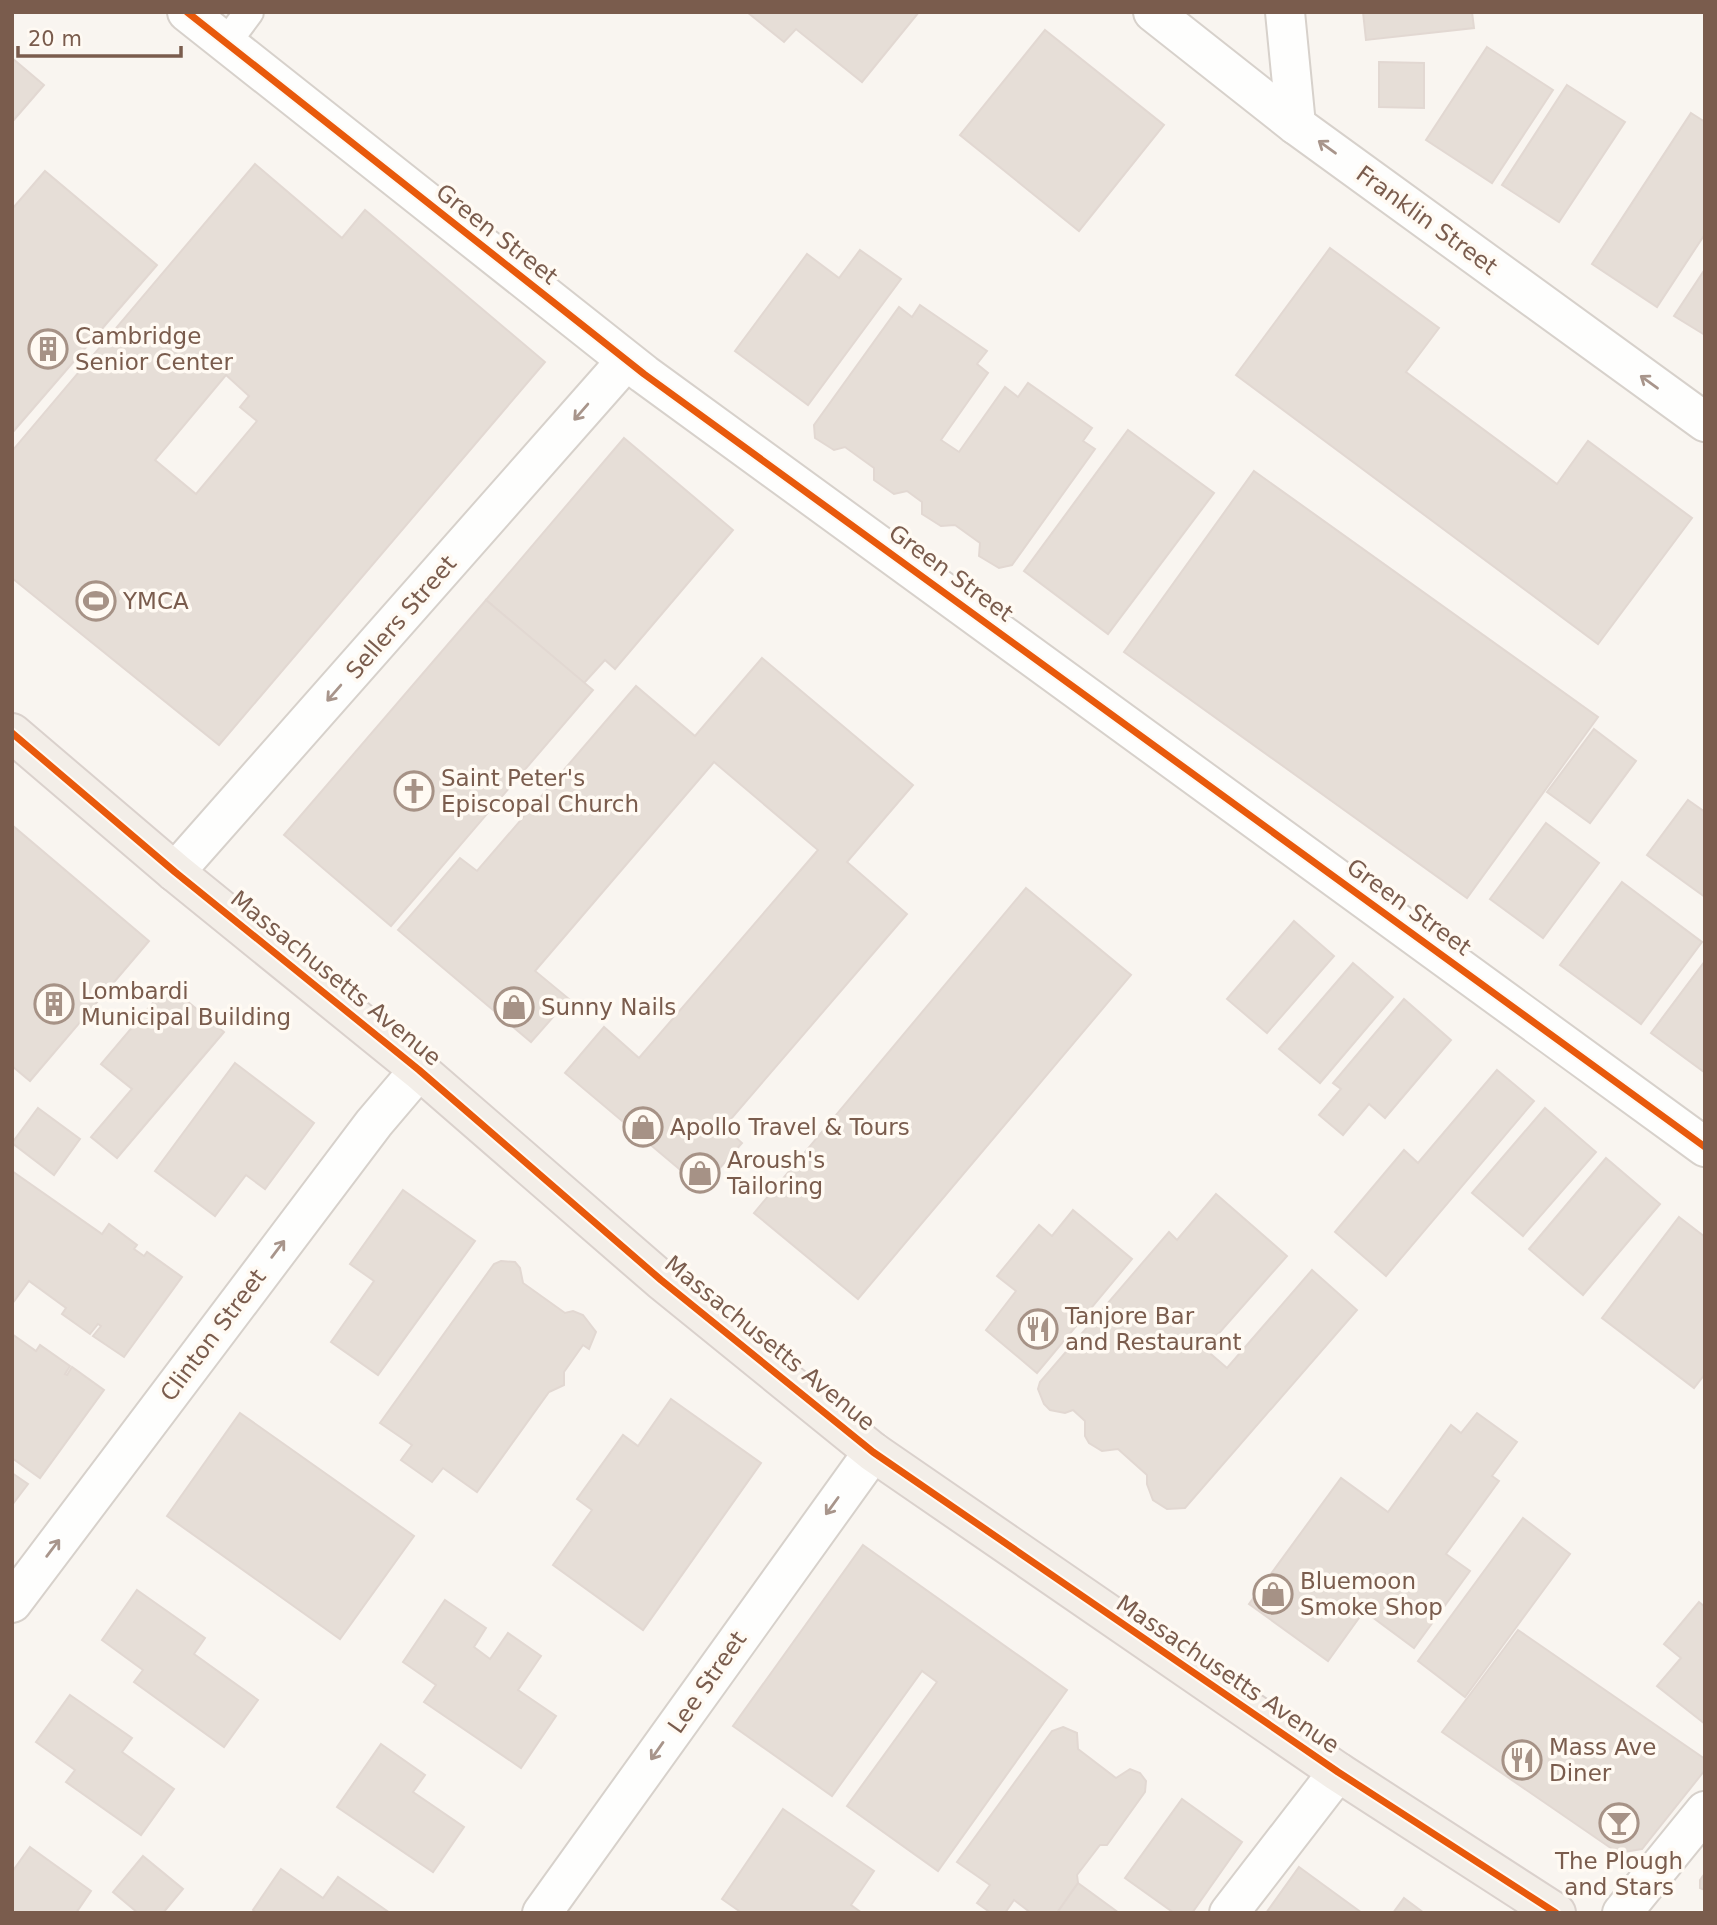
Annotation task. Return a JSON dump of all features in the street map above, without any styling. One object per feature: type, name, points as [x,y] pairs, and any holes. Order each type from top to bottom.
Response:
[{"type":"main road","name":"Massachusetts Avenue","points":[[12,733],[175,872],[419,1070],[661,1280],[873,1451],[1338,1772],[1556,1913]]},
{"type":"street","name":"Green Street","points":[[187,12],[626,361],[1705,1147]]},
{"type":"street","name":"Franklin Street","points":[[1153,12],[1296,125],[1705,422]]},
{"type":"street","points":[[1285,12],[1296,125]]},
{"type":"street","name":"Sellers Street","points":[[175,872],[626,361]]},
{"type":"street","name":"Clinton Street","points":[[12,1603],[374,1123],[419,1070]]},
{"type":"street","name":"Lee Street","points":[[542,1913],[873,1451]]},
{"type":"street","points":[[1229,1913],[1338,1772]]},
{"type":"street","points":[[1622,1913],[1705,1811]]},
{"type":"lane","points":[[226,43],[249,12]]},
{"type":"building","points":[[747,12],[919,12],[862,82],[796,29],[784,42]]},
{"type":"building","points":[[1363,12],[1472,12],[1474,28],[1366,40]]},
{"type":"building","points":[[1045,30],[1164,125],[1079,231],[960,135]]},
{"type":"building","points":[[1487,47],[1553,90],[1492,183],[1426,140]]},
{"type":"building","points":[[12,58],[44,85],[12,122]]},
{"type":"building","points":[[1379,62],[1424,63],[1424,108],[1379,107]]},
{"type":"building","points":[[1567,85],[1625,122],[1559,222],[1502,185]]},
{"type":"building","points":[[1691,113],[1705,122],[1705,234],[1657,307],[1592,264]]},
{"type":"building","points":[[255,164],[342,238],[365,210],[545,362],[219,745],[12,578],[12,451]],"holes":[[[226,375],[249,396],[240,407],[257,421],[196,494],[155,460]]]},
{"type":"building","name":"Cambridge Senior Center","points":[[45,171],[157,265],[12,433],[12,209]]},
{"type":"building","points":[[1330,248],[1439,328],[1406,372],[1557,484],[1588,441],[1692,518],[1598,644],[1236,375]]},
{"type":"building","points":[[860,250],[901,279],[808,405],[735,351],[807,254],[839,278]]},
{"type":"building","points":[[1705,269],[1705,335],[1674,316]]},
{"type":"building","points":[[920,305],[987,351],[977,364],[988,373],[941,440],[959,452],[1005,387],[1018,397],[1028,383],[1092,428],[1083,441],[1095,449],[1012,565],[999,568],[979,556],[980,543],[955,525],[941,526],[922,514],[922,502],[907,491],[894,494],[874,480],[874,468],[845,447],[834,450],[815,438],[814,425],[899,307],[912,317]]},
{"type":"building","points":[[1128,430],[1214,493],[1108,634],[1024,571]]},
{"type":"building","points":[[624,438],[733,530],[615,669],[605,660],[584,683],[486,600]]},
{"type":"building","points":[[1254,471],[1598,717],[1467,898],[1124,652]]},
{"type":"building","name":"Saint Peter's Episcopal Church","points":[[486,600],[593,690],[391,926],[284,835]]},
{"type":"building","points":[[762,658],[913,785],[847,862],[907,914],[724,1127],[742,1143],[702,1188],[565,1073],[604,1027],[639,1058],[818,850],[714,762],[535,971],[569,999],[531,1042],[398,930],[460,858],[477,871],[636,686],[695,736]]},
{"type":"building","points":[[1594,729],[1636,761],[1590,823],[1547,792]]},
{"type":"building","points":[[1688,800],[1705,812],[1705,897],[1647,855]]},
{"type":"building","points":[[1546,823],[1599,863],[1543,938],[1490,899]]},
{"type":"building","name":"Lombardi Municipal Building","points":[[12,825],[149,941],[30,1081],[12,1066]]},
{"type":"building","points":[[1622,882],[1702,942],[1641,1024],[1560,965]]},
{"type":"building","points":[[1026,888],[1131,975],[858,1299],[754,1213]]},
{"type":"building","points":[[1294,921],[1334,956],[1267,1033],[1227,999]]},
{"type":"building","points":[[1705,961],[1705,1072],[1704,1072],[1651,1033]]},
{"type":"building","points":[[1353,963],[1393,997],[1320,1083],[1279,1049]]},
{"type":"building","points":[[168,985],[224,1032],[117,1158],[91,1137],[132,1089],[101,1064]]},
{"type":"building","points":[[1404,999],[1451,1040],[1385,1118],[1369,1104],[1343,1135],[1319,1115],[1341,1089],[1333,1083]]},
{"type":"building","points":[[235,1063],[314,1123],[265,1189],[246,1175],[215,1216],[155,1171]]},
{"type":"building","points":[[1497,1070],[1534,1101],[1386,1276],[1335,1232],[1404,1150],[1418,1163]]},
{"type":"building","points":[[38,1108],[80,1139],[54,1175],[12,1143]]},
{"type":"building","points":[[1545,1108],[1596,1152],[1523,1236],[1472,1193]]},
{"type":"building","points":[[1606,1158],[1660,1204],[1583,1295],[1529,1249]]},
{"type":"building","points":[[12,1171],[102,1234],[109,1224],[137,1245],[134,1249],[144,1256],[147,1252],[182,1277],[124,1357],[93,1336],[101,1326],[98,1324],[90,1334],[62,1314],[66,1308],[29,1281],[12,1304]]},
{"type":"building","points":[[403,1190],[475,1241],[378,1375],[331,1342],[374,1281],[350,1264]]},
{"type":"building","points":[[1216,1194],[1287,1256],[1205,1349],[1227,1368],[1312,1270],[1357,1310],[1185,1508],[1167,1509],[1153,1500],[1147,1484],[1147,1475],[1118,1449],[1102,1451],[1089,1443],[1085,1436],[1085,1421],[1073,1410],[1065,1413],[1050,1410],[1044,1404],[1038,1389],[1040,1382],[1169,1232],[1177,1240]]},
{"type":"building","points":[[1073,1210],[1132,1259],[1037,1373],[986,1330],[1016,1291],[997,1276],[1039,1225],[1052,1236]]},
{"type":"building","points":[[1679,1217],[1705,1237],[1705,1374],[1694,1388],[1602,1318]]},
{"type":"building","points":[[501,1261],[515,1262],[520,1268],[523,1283],[565,1313],[573,1311],[583,1315],[596,1332],[589,1349],[583,1345],[564,1372],[564,1385],[549,1392],[477,1492],[443,1468],[432,1482],[401,1460],[412,1445],[380,1423],[494,1264]]},
{"type":"building","points":[[12,1334],[36,1351],[40,1345],[70,1366],[65,1374],[67,1375],[72,1367],[104,1390],[40,1478],[12,1458]]},
{"type":"building","points":[[671,1399],[761,1463],[643,1630],[553,1565],[592,1510],[577,1499],[623,1435],[638,1446]]},
{"type":"building","points":[[240,1413],[414,1536],[340,1639],[167,1516]]},
{"type":"building","points":[[1477,1413],[1517,1442],[1492,1476],[1499,1481],[1446,1554],[1470,1571],[1414,1648],[1364,1611],[1328,1661],[1249,1604],[1341,1478],[1388,1512],[1451,1425],[1461,1433]]},
{"type":"building","points":[[12,1473],[28,1484],[12,1505]]},
{"type":"building","points":[[1523,1518],[1570,1554],[1465,1697],[1418,1661]]},
{"type":"building","points":[[863,1545],[1067,1690],[938,1871],[847,1806],[937,1682],[922,1671],[832,1796],[733,1726]]},
{"type":"building","points":[[137,1590],[205,1638],[194,1654],[258,1700],[224,1747],[134,1682],[143,1670],[102,1640]]},
{"type":"building","points":[[445,1600],[486,1628],[474,1647],[490,1659],[508,1633],[541,1656],[518,1690],[556,1716],[521,1768],[424,1702],[436,1685],[403,1662]]},
{"type":"building","points":[[1699,1602],[1705,1607],[1705,1724],[1657,1686],[1681,1658],[1664,1644]]},
{"type":"building","points":[[1518,1630],[1705,1759],[1705,1770],[1642,1849],[1618,1853],[1442,1732]]},
{"type":"building","points":[[70,1695],[132,1738],[122,1752],[174,1789],[141,1835],[66,1782],[75,1770],[36,1742]]},
{"type":"building","points":[[1063,1727],[1077,1733],[1078,1749],[1116,1778],[1130,1769],[1140,1773],[1146,1781],[1145,1792],[1107,1845],[1100,1845],[1077,1875],[1078,1883],[1057,1913],[1031,1913],[1014,1900],[1005,1913],[991,1913],[977,1903],[990,1885],[957,1862],[1052,1731]]},
{"type":"building","points":[[381,1744],[425,1775],[413,1792],[464,1827],[433,1872],[337,1807]]},
{"type":"building","points":[[1182,1799],[1242,1842],[1192,1913],[1174,1913],[1125,1878]]},
{"type":"building","points":[[783,1809],[874,1871],[851,1905],[862,1913],[742,1913],[722,1899]]},
{"type":"building","points":[[30,1847],[91,1891],[76,1913],[12,1913],[12,1872]]},
{"type":"building","points":[[143,1856],[183,1889],[163,1913],[138,1913],[113,1892]]},
{"type":"building","points":[[1299,1867],[1362,1913],[1266,1913]]},
{"type":"building","points":[[281,1869],[323,1898],[338,1877],[390,1913],[256,1913],[253,1910]]},
{"type":"building","points":[[1705,1873],[1705,1890],[1700,1888],[1700,1880]]},
{"type":"building","points":[[1078,1883],[1119,1913],[1057,1913]]},
{"type":"building","points":[[1404,1898],[1424,1913],[1393,1913]]},
{"type":"cycle path","points":[[187,12],[644,374],[1705,1147]]},
{"type":"cycle path","points":[[12,733],[175,872],[419,1070],[661,1280],[873,1452],[1338,1772],[1556,1913]]},
{"type":"place","name":"Cambridge Senior Center","points":[[48,349]]},
{"type":"place","name":"YMCA","points":[[96,601]]},
{"type":"place","name":"Saint Peter's Episcopal Church","points":[[414,791]]},
{"type":"place","name":"Lombardi Municipal Building","points":[[54,1004]]},
{"type":"place","name":"Sunny Nails","points":[[514,1007]]},
{"type":"place","name":"Apollo Travel & Tours","points":[[643,1127]]},
{"type":"place","name":"Aroush's Tailoring","points":[[700,1173]]},
{"type":"place","name":"Tanjore Bar and Restaurant","points":[[1038,1329]]},
{"type":"place","name":"Bluemoon Smoke Shop","points":[[1273,1594]]},
{"type":"place","name":"Mass Ave Diner","points":[[1522,1760]]},
{"type":"place","name":"The Plough and Stars","points":[[1619,1823]]}]
